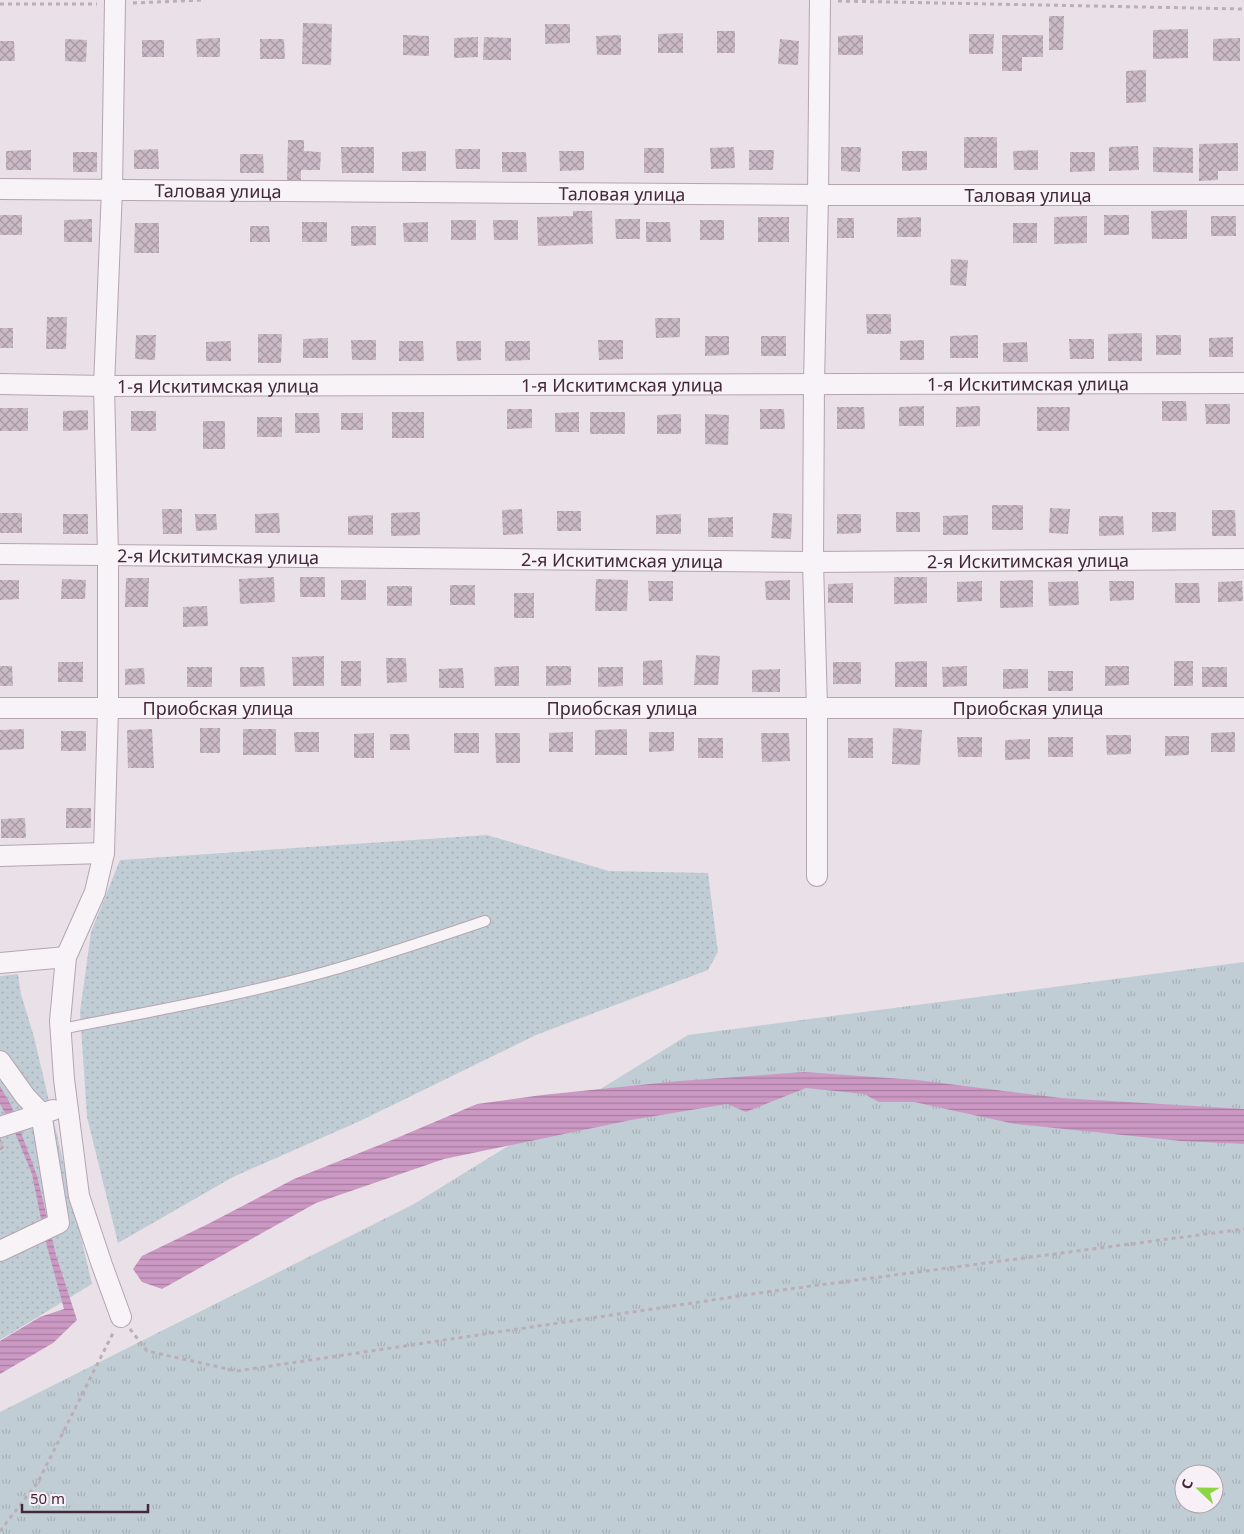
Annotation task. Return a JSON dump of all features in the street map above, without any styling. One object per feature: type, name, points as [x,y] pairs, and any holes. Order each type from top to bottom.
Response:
[{"type":"street","points":[[115,0],[112,189],[104,386],[108,555],[108,709],[104,853],[95,892],[66,957],[60,1021],[64,1080],[78,1196],[121,1317]]},
{"type":"street","points":[[817,876],[817,708],[813,562],[820,0]]},
{"type":"street","name":"Таловая улица","points":[[0,189],[818,195],[1244,195]]},
{"type":"street","name":"1-я Искитимская улица","points":[[0,384],[104,386],[1244,383]]},
{"type":"street","name":"2-я Искитимская улица","points":[[0,554],[813,562],[1244,559]]},
{"type":"street","name":"Приобская улица","points":[[0,708],[1244,708]]},
{"type":"street","points":[[0,856],[104,853]]},
{"type":"street","points":[[0,963],[66,957]]},
{"type":"street","points":[[0,1061],[25,1096],[41,1113],[59,1223],[0,1251]]},
{"type":"street","points":[[9,1124],[67,1106]]},
{"type":"lane","points":[[61,1029],[187,1004],[324,972],[396,951],[485,921]]},
{"type":"path","points":[[820,0],[1244,9]]},
{"type":"path","points":[[0,1531],[38,1482],[121,1317],[147,1351],[237,1370],[766,1292],[1244,1229]]},
{"type":"green space","points":[[487,835],[609,871],[708,873],[718,952],[708,970],[536,1035],[360,1121],[233,1177],[118,1243],[87,1117],[80,1012],[91,932],[120,860]]},
{"type":"green space","points":[[1244,962],[1244,1534],[0,1534],[0,1412],[414,1204],[688,1035]]},
{"type":"green space","points":[[18,974],[21,994],[34,1037],[92,1284],[0,1340],[0,976]]},
{"type":"shaded area","points":[[804,1072],[917,1080],[1061,1098],[1244,1109],[1244,1144],[1181,1141],[1015,1124],[914,1102],[879,1102],[864,1094],[806,1088],[746,1112],[727,1104],[631,1120],[444,1159],[316,1203],[162,1289],[142,1282],[133,1269],[142,1256],[294,1179],[477,1104],[542,1095],[679,1081]]},
{"type":"shaded area","points":[[0,1086],[11,1105],[37,1176],[56,1255],[77,1320],[53,1343],[0,1374],[0,1341],[40,1317],[64,1309],[45,1239],[32,1174],[14,1130],[0,1104]]},
{"type":"building","points":[[1049,16],[1064,16],[1063,50],[1049,50]]},
{"type":"building","points":[[303,23],[332,24],[331,65],[302,64]]},
{"type":"building","points":[[545,24],[570,24],[570,43],[545,44]]},
{"type":"building","points":[[1188,29],[1188,58],[1153,59],[1153,30]]},
{"type":"building","points":[[717,31],[735,31],[735,53],[717,53]]},
{"type":"building","points":[[683,33],[683,53],[658,53],[658,34]]},
{"type":"building","points":[[969,34],[994,34],[993,54],[969,54]]},
{"type":"building","points":[[403,35],[429,36],[429,56],[403,55]]},
{"type":"building","points":[[621,35],[621,55],[597,55],[596,36]]},
{"type":"building","points":[[863,35],[863,55],[838,55],[838,36]]},
{"type":"building","points":[[1002,35],[1043,35],[1043,57],[1022,57],[1022,71],[1002,71]]},
{"type":"building","points":[[478,37],[478,57],[454,58],[454,38]]},
{"type":"building","points":[[484,37],[511,38],[511,60],[483,60]]},
{"type":"building","points":[[220,38],[220,57],[197,57],[196,39]]},
{"type":"building","points":[[1240,38],[1240,61],[1213,61],[1213,39]]},
{"type":"building","points":[[65,39],[87,40],[86,62],[65,61]]},
{"type":"building","points":[[260,39],[284,39],[285,59],[260,59]]},
{"type":"building","points":[[780,39],[799,41],[798,65],[778,64]]},
{"type":"building","points":[[142,40],[164,40],[164,57],[142,57]]},
{"type":"building","points":[[0,41],[14,41],[15,61],[0,61]]},
{"type":"building","points":[[1146,70],[1146,102],[1126,103],[1126,71]]},
{"type":"building","points":[[964,137],[997,137],[997,168],[964,168]]},
{"type":"building","points":[[288,140],[304,140],[304,151],[321,152],[320,170],[301,170],[301,180],[287,180]]},
{"type":"building","points":[[1238,143],[1238,171],[1218,171],[1218,180],[1199,181],[1199,144]]},
{"type":"building","points":[[1138,146],[1139,170],[1109,171],[1109,147]]},
{"type":"building","points":[[341,147],[374,147],[374,173],[342,173]]},
{"type":"building","points":[[734,147],[735,168],[711,169],[710,148]]},
{"type":"building","points":[[841,147],[861,147],[860,172],[841,171]]},
{"type":"building","points":[[1153,147],[1193,148],[1193,173],[1153,172]]},
{"type":"building","points":[[644,148],[664,148],[664,173],[644,173]]},
{"type":"building","points":[[158,149],[159,169],[134,169],[134,150]]},
{"type":"building","points":[[455,149],[480,149],[480,169],[456,169]]},
{"type":"building","points":[[31,150],[31,170],[6,170],[6,151]]},
{"type":"building","points":[[749,150],[774,150],[773,170],[749,170]]},
{"type":"building","points":[[1038,150],[1038,170],[1014,170],[1013,151]]},
{"type":"building","points":[[426,151],[426,171],[402,171],[402,152]]},
{"type":"building","points":[[559,151],[584,151],[584,170],[560,171]]},
{"type":"building","points":[[902,151],[927,151],[927,170],[902,171]]},
{"type":"building","points":[[73,152],[97,152],[97,172],[73,172]]},
{"type":"building","points":[[502,152],[526,152],[527,172],[502,172]]},
{"type":"building","points":[[1070,152],[1095,152],[1095,171],[1070,172]]},
{"type":"building","points":[[240,154],[263,154],[264,173],[240,173]]},
{"type":"building","points":[[1187,210],[1187,239],[1152,239],[1151,211]]},
{"type":"building","points":[[573,211],[592,211],[593,244],[538,246],[537,217],[573,216]]},
{"type":"building","points":[[0,215],[22,215],[22,235],[0,235]]},
{"type":"building","points":[[1104,215],[1129,215],[1129,235],[1104,235]]},
{"type":"building","points":[[1087,216],[1087,243],[1054,244],[1054,217]]},
{"type":"building","points":[[1211,216],[1236,216],[1236,236],[1211,236]]},
{"type":"building","points":[[758,217],[789,217],[789,242],[758,242]]},
{"type":"building","points":[[921,217],[921,237],[897,237],[897,218]]},
{"type":"building","points":[[837,218],[854,218],[854,238],[837,238]]},
{"type":"building","points":[[92,219],[92,242],[64,242],[64,220]]},
{"type":"building","points":[[615,219],[640,219],[640,239],[616,239]]},
{"type":"building","points":[[451,220],[476,220],[476,240],[451,240]]},
{"type":"building","points":[[493,220],[518,220],[518,240],[494,240]]},
{"type":"building","points":[[700,220],[724,220],[724,240],[700,240]]},
{"type":"building","points":[[302,222],[327,222],[327,242],[302,242]]},
{"type":"building","points":[[428,222],[428,242],[404,242],[403,223]]},
{"type":"building","points":[[646,222],[670,222],[671,242],[646,242]]},
{"type":"building","points":[[135,223],[159,223],[159,253],[134,253]]},
{"type":"building","points":[[1013,223],[1037,223],[1037,243],[1013,243]]},
{"type":"building","points":[[250,226],[269,226],[270,242],[250,242]]},
{"type":"building","points":[[351,226],[376,226],[376,245],[351,246]]},
{"type":"building","points":[[951,259],[968,260],[966,286],[950,285]]},
{"type":"building","points":[[866,314],[891,314],[891,334],[867,334]]},
{"type":"building","points":[[47,317],[67,317],[66,349],[46,349]]},
{"type":"building","points":[[655,318],[680,318],[680,337],[656,338]]},
{"type":"building","points":[[0,328],[13,328],[13,348],[0,348]]},
{"type":"building","points":[[1142,333],[1142,361],[1108,361],[1108,334]]},
{"type":"building","points":[[258,334],[282,334],[281,363],[258,363]]},
{"type":"building","points":[[136,335],[156,335],[155,360],[135,359]]},
{"type":"building","points":[[978,335],[978,358],[950,358],[950,336]]},
{"type":"building","points":[[1156,335],[1181,335],[1181,355],[1156,355]]},
{"type":"building","points":[[705,336],[729,336],[729,355],[705,356]]},
{"type":"building","points":[[761,336],[786,336],[786,356],[761,356]]},
{"type":"building","points":[[1233,337],[1233,357],[1209,357],[1209,338]]},
{"type":"building","points":[[328,338],[328,358],[303,358],[303,339]]},
{"type":"building","points":[[1069,339],[1094,339],[1094,359],[1070,359]]},
{"type":"building","points":[[351,340],[376,340],[376,360],[352,360]]},
{"type":"building","points":[[598,340],[623,340],[623,359],[599,360]]},
{"type":"building","points":[[924,340],[924,360],[900,360],[900,341]]},
{"type":"building","points":[[231,341],[231,361],[206,361],[206,342]]},
{"type":"building","points":[[399,341],[423,341],[424,361],[399,361]]},
{"type":"building","points":[[456,341],[481,341],[481,360],[457,361]]},
{"type":"building","points":[[505,341],[530,341],[530,360],[505,361]]},
{"type":"building","points":[[1027,342],[1028,362],[1003,362],[1003,343]]},
{"type":"building","points":[[1162,401],[1186,401],[1187,421],[1162,421]]},
{"type":"building","points":[[1205,404],[1230,404],[1230,424],[1206,424]]},
{"type":"building","points":[[924,406],[924,426],[899,426],[899,407]]},
{"type":"building","points":[[980,406],[980,426],[956,427],[956,407]]},
{"type":"building","points":[[837,407],[864,407],[865,429],[837,429]]},
{"type":"building","points":[[1037,407],[1070,407],[1069,431],[1037,431]]},
{"type":"building","points":[[0,408],[28,408],[28,431],[0,431]]},
{"type":"building","points":[[507,409],[532,409],[532,428],[507,429]]},
{"type":"building","points":[[760,409],[784,409],[785,429],[760,429]]},
{"type":"building","points":[[88,410],[88,430],[63,431],[63,411]]},
{"type":"building","points":[[131,411],[156,411],[156,431],[131,431]]},
{"type":"building","points":[[392,412],[424,412],[424,438],[392,438]]},
{"type":"building","points":[[579,412],[579,432],[555,432],[555,413]]},
{"type":"building","points":[[590,412],[625,412],[625,434],[590,434]]},
{"type":"building","points":[[295,413],[319,413],[320,433],[295,433]]},
{"type":"building","points":[[341,413],[363,413],[363,430],[341,430]]},
{"type":"building","points":[[681,414],[681,434],[657,434],[657,415]]},
{"type":"building","points":[[705,414],[729,415],[728,445],[705,444]]},
{"type":"building","points":[[257,417],[282,417],[282,437],[257,437]]},
{"type":"building","points":[[203,421],[225,421],[225,449],[203,449]]},
{"type":"building","points":[[992,505],[1023,505],[1023,530],[992,530]]},
{"type":"building","points":[[1050,508],[1070,509],[1068,534],[1049,533]]},
{"type":"building","points":[[162,509],[182,509],[182,534],[163,534]]},
{"type":"building","points":[[522,509],[523,534],[503,535],[502,510]]},
{"type":"building","points":[[1212,510],[1235,510],[1236,536],[1212,536]]},
{"type":"building","points":[[557,511],[581,511],[581,531],[557,531]]},
{"type":"building","points":[[420,512],[420,535],[391,536],[391,513]]},
{"type":"building","points":[[896,512],[920,512],[920,532],[896,532]]},
{"type":"building","points":[[1152,512],[1176,512],[1176,531],[1152,532]]},
{"type":"building","points":[[0,513],[22,513],[22,533],[0,533]]},
{"type":"building","points":[[279,513],[280,533],[255,533],[255,514]]},
{"type":"building","points":[[773,513],[792,514],[791,539],[771,538]]},
{"type":"building","points":[[63,514],[88,514],[88,534],[63,534]]},
{"type":"building","points":[[195,514],[216,514],[217,530],[196,531]]},
{"type":"building","points":[[681,514],[681,534],[656,534],[656,515]]},
{"type":"building","points":[[837,514],[861,514],[861,533],[837,534]]},
{"type":"building","points":[[373,515],[373,535],[348,535],[348,516]]},
{"type":"building","points":[[968,515],[968,535],[943,535],[943,516]]},
{"type":"building","points":[[1099,516],[1123,516],[1124,535],[1099,536]]},
{"type":"building","points":[[733,517],[733,537],[708,537],[708,518]]},
{"type":"building","points":[[274,577],[275,602],[240,604],[239,579]]},
{"type":"building","points":[[300,577],[325,577],[325,597],[300,597]]},
{"type":"building","points":[[894,577],[927,577],[927,603],[894,604]]},
{"type":"building","points":[[126,578],[149,578],[148,607],[125,607]]},
{"type":"building","points":[[62,579],[86,580],[85,599],[61,599]]},
{"type":"building","points":[[596,579],[628,580],[627,611],[595,611]]},
{"type":"building","points":[[0,580],[19,580],[19,599],[0,600]]},
{"type":"building","points":[[341,580],[366,580],[366,600],[341,600]]},
{"type":"building","points":[[790,580],[790,600],[766,600],[765,581]]},
{"type":"building","points":[[1033,580],[1033,607],[1000,608],[1000,581]]},
{"type":"building","points":[[648,581],[673,581],[673,601],[649,601]]},
{"type":"building","points":[[982,581],[982,601],[957,602],[957,582]]},
{"type":"building","points":[[1078,581],[1079,605],[1049,606],[1048,582]]},
{"type":"building","points":[[1109,581],[1134,581],[1134,600],[1110,601]]},
{"type":"building","points":[[1242,581],[1243,601],[1218,602],[1218,582]]},
{"type":"building","points":[[853,583],[853,603],[828,603],[828,584]]},
{"type":"building","points":[[1175,583],[1199,583],[1200,603],[1175,603]]},
{"type":"building","points":[[450,585],[475,585],[475,605],[450,605]]},
{"type":"building","points":[[387,586],[412,586],[412,606],[387,606]]},
{"type":"building","points":[[514,593],[534,593],[534,618],[514,618]]},
{"type":"building","points":[[207,606],[208,626],[183,627],[183,607]]},
{"type":"building","points":[[696,655],[720,656],[718,685],[694,685]]},
{"type":"building","points":[[324,656],[324,686],[293,686],[292,657]]},
{"type":"building","points":[[386,658],[406,658],[407,682],[387,683]]},
{"type":"building","points":[[662,660],[663,685],[643,685],[643,661]]},
{"type":"building","points":[[341,661],[361,661],[361,686],[341,686]]},
{"type":"building","points":[[927,661],[927,687],[895,687],[895,662]]},
{"type":"building","points":[[1174,661],[1193,661],[1193,686],[1174,686]]},
{"type":"building","points":[[58,662],[83,662],[83,682],[58,682]]},
{"type":"building","points":[[833,662],[861,662],[861,684],[833,684]]},
{"type":"building","points":[[0,666],[12,666],[13,686],[0,686]]},
{"type":"building","points":[[519,666],[519,686],[495,686],[494,667]]},
{"type":"building","points":[[546,666],[571,666],[571,685],[546,686]]},
{"type":"building","points":[[967,666],[967,686],[943,687],[942,667]]},
{"type":"building","points":[[1105,666],[1129,666],[1129,685],[1105,686]]},
{"type":"building","points":[[187,667],[212,667],[212,687],[187,687]]},
{"type":"building","points":[[240,667],[264,667],[265,686],[240,687]]},
{"type":"building","points":[[598,667],[623,667],[623,686],[598,687]]},
{"type":"building","points":[[1202,667],[1227,667],[1227,687],[1202,687]]},
{"type":"building","points":[[144,668],[145,684],[125,685],[125,669]]},
{"type":"building","points":[[463,668],[464,688],[439,688],[439,669]]},
{"type":"building","points":[[780,669],[780,692],[752,692],[752,670]]},
{"type":"building","points":[[1003,669],[1028,669],[1028,688],[1003,689]]},
{"type":"building","points":[[1048,671],[1073,671],[1073,691],[1048,691]]},
{"type":"building","points":[[200,728],[220,728],[220,753],[200,753]]},
{"type":"building","points":[[893,728],[922,730],[920,765],[892,764]]},
{"type":"building","points":[[24,729],[24,749],[0,750],[0,730]]},
{"type":"building","points":[[152,729],[154,768],[128,768],[127,730]]},
{"type":"building","points":[[243,729],[276,729],[276,755],[243,755]]},
{"type":"building","points":[[627,729],[627,755],[595,755],[595,730]]},
{"type":"building","points":[[61,731],[86,731],[86,751],[61,751]]},
{"type":"building","points":[[294,732],[319,732],[319,752],[295,752]]},
{"type":"building","points":[[573,732],[573,752],[549,752],[549,733]]},
{"type":"building","points":[[649,732],[674,732],[674,751],[649,752]]},
{"type":"building","points":[[1235,732],[1235,752],[1211,752],[1211,733]]},
{"type":"building","points":[[374,733],[374,758],[354,758],[354,734]]},
{"type":"building","points":[[454,733],[479,733],[479,753],[454,753]]},
{"type":"building","points":[[495,733],[520,733],[520,763],[496,763]]},
{"type":"building","points":[[761,733],[789,733],[790,761],[762,762]]},
{"type":"building","points":[[390,734],[409,734],[410,750],[390,750]]},
{"type":"building","points":[[1106,735],[1131,735],[1131,754],[1107,755]]},
{"type":"building","points":[[1165,736],[1189,736],[1189,755],[1165,756]]},
{"type":"building","points":[[957,737],[982,737],[982,757],[958,757]]},
{"type":"building","points":[[1048,737],[1073,737],[1073,757],[1048,757]]},
{"type":"building","points":[[698,738],[723,738],[723,758],[698,758]]},
{"type":"building","points":[[848,738],[873,738],[873,758],[848,758]]},
{"type":"building","points":[[1030,739],[1030,759],[1005,760],[1005,740]]},
{"type":"building","points":[[66,808],[91,808],[91,828],[66,828]]},
{"type":"building","points":[[25,818],[26,838],[1,838],[1,819]]},
{"type":"building","points":[[0,1138],[4,1148],[0,1150]]}]
